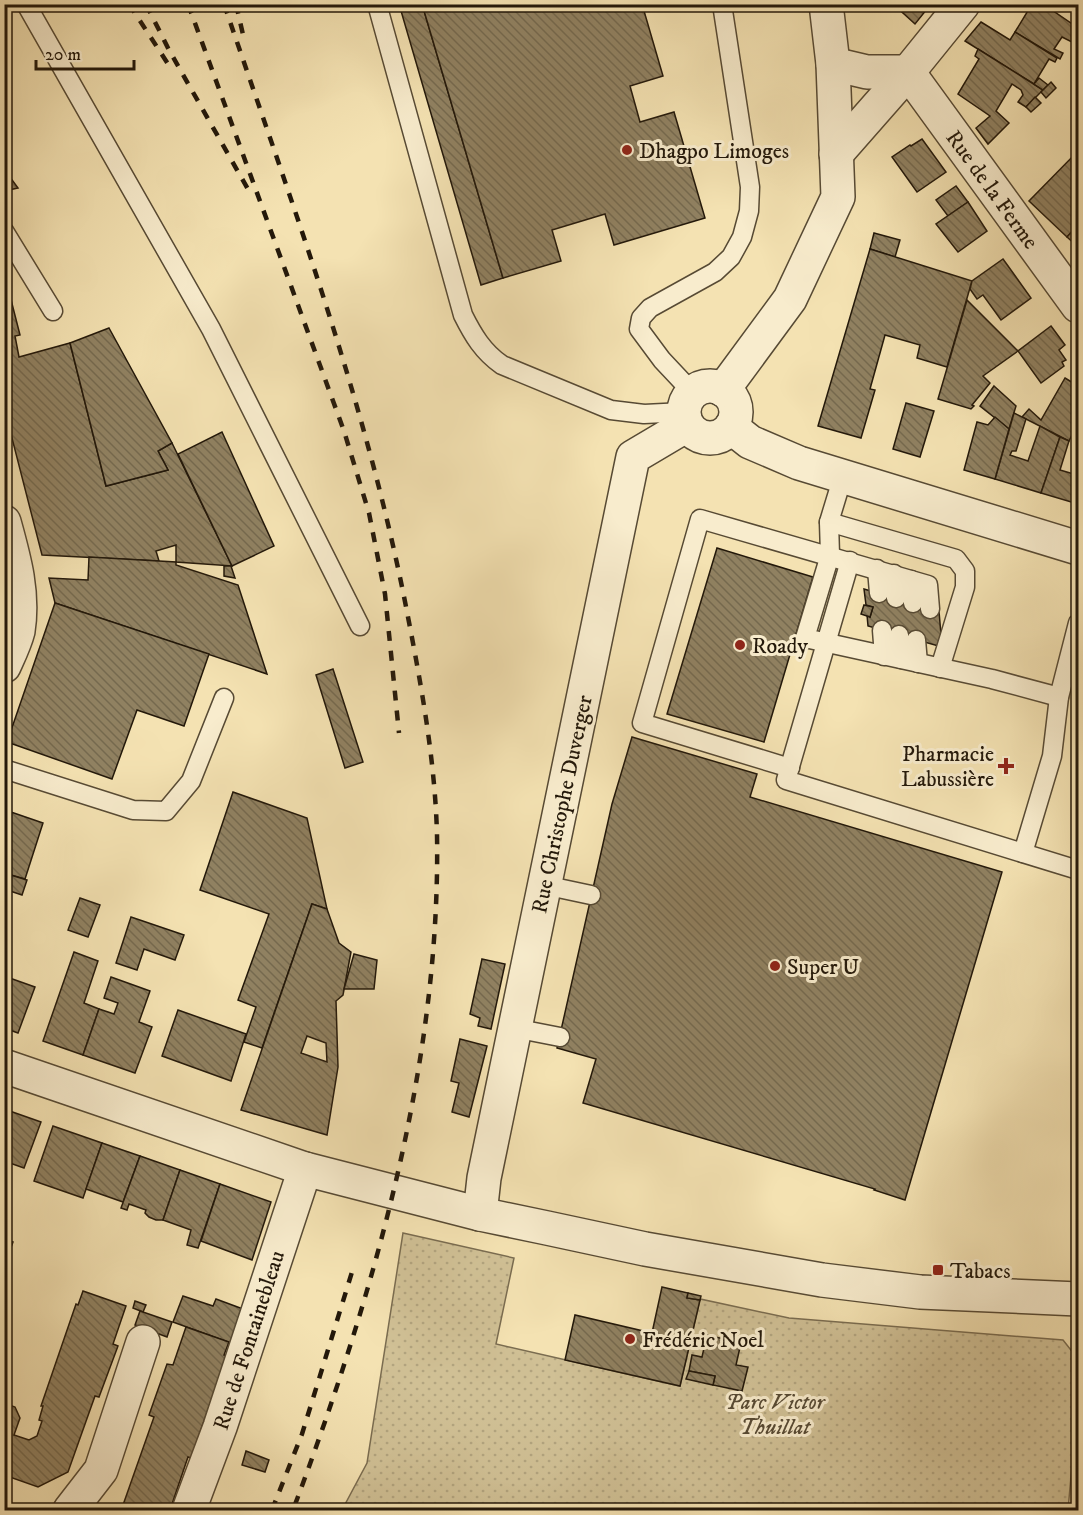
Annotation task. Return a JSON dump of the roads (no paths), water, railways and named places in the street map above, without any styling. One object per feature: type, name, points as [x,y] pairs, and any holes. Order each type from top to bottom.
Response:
[{"type":"street","points":[[696,405],[731,397],[735,407],[735,417],[731,427],[723,434],[713,438],[703,438],[693,432],[696,405],[790,298],[838,197],[833,64],[826,4]]},
{"type":"street","points":[[836,154],[908,72],[963,4]]},
{"type":"street","points":[[833,64],[867,72],[908,72]]},
{"type":"street","name":"Rue de la Ferme","points":[[908,72],[1078,306]]},
{"type":"street","name":"Rue Christophe Duverger","points":[[480,1214],[484,1178],[514,1028],[633,457],[696,405]]},
{"type":"street","points":[[731,427],[750,442],[800,463],[1078,548]]},
{"type":"street","points":[[4,522],[17,570],[21,602],[17,634],[4,666]]},
{"type":"street","points":[[4,1066],[305,1168],[480,1214],[645,1249],[822,1280],[920,1292],[1078,1299]]},
{"type":"street","name":"Rue de Fontainebleau","points":[[189,1510],[220,1427],[305,1168]]},
{"type":"street","points":[[70,1510],[101,1470],[143,1342]]},
{"type":"lane","points":[[26,4],[211,329],[360,626]]},
{"type":"lane","points":[[377,4],[463,315],[473,336],[488,355],[502,365],[611,410],[644,414],[696,405],[639,329],[641,318],[650,308],[715,272],[731,258],[742,237],[749,211],[750,187],[723,4]]},
{"type":"lane","points":[[4,231],[52,311]]},
{"type":"lane","points":[[843,476],[829,522],[830,555],[805,638],[1059,697]]},
{"type":"lane","points":[[790,768],[642,723],[700,519],[894,574]]},
{"type":"lane","points":[[829,522],[956,559],[965,571],[965,587],[916,663]]},
{"type":"lane","points":[[850,561],[786,780],[1078,870]]},
{"type":"lane","points":[[894,574],[905,601],[894,574]]},
{"type":"lane","points":[[1023,853],[1052,756],[1059,697],[1078,623]]},
{"type":"lane","points":[[916,663],[908,638],[916,663]]},
{"type":"lane","points":[[4,769],[134,810],[166,812],[191,781],[224,698]]},
{"type":"lane","points":[[544,885],[591,895]]},
{"type":"lane","points":[[514,1028],[560,1037]]},
{"type":"railway","points":[[129,4],[172,70]]},
{"type":"railway","points":[[146,4],[169,50],[249,191]]},
{"type":"railway","points":[[188,4],[344,431],[369,513],[385,594],[399,733]]},
{"type":"railway","points":[[224,4],[327,308],[372,461],[391,539],[418,671],[431,753],[436,807],[435,920],[427,1007],[414,1093],[375,1263],[350,1347],[293,1510]]},
{"type":"railway","points":[[236,4],[244,39]]},
{"type":"railway","points":[[272,1510],[302,1434],[352,1272]]},
{"type":"place","name":"Dhagpo Limoges","points":[[627,150]]},
{"type":"place","name":"Roady","points":[[740,645]]},
{"type":"place","name":"Pharmacie Labussière","points":[[1006,766]]},
{"type":"place","name":"Super U","points":[[775,966]]},
{"type":"place","name":"Tabacs","points":[[938,1270]]},
{"type":"place","name":"Frédéric Noel","points":[[630,1339]]},
{"type":"park label","name":"Parc Victor Thuillat","points":[[775,1414]]}]
